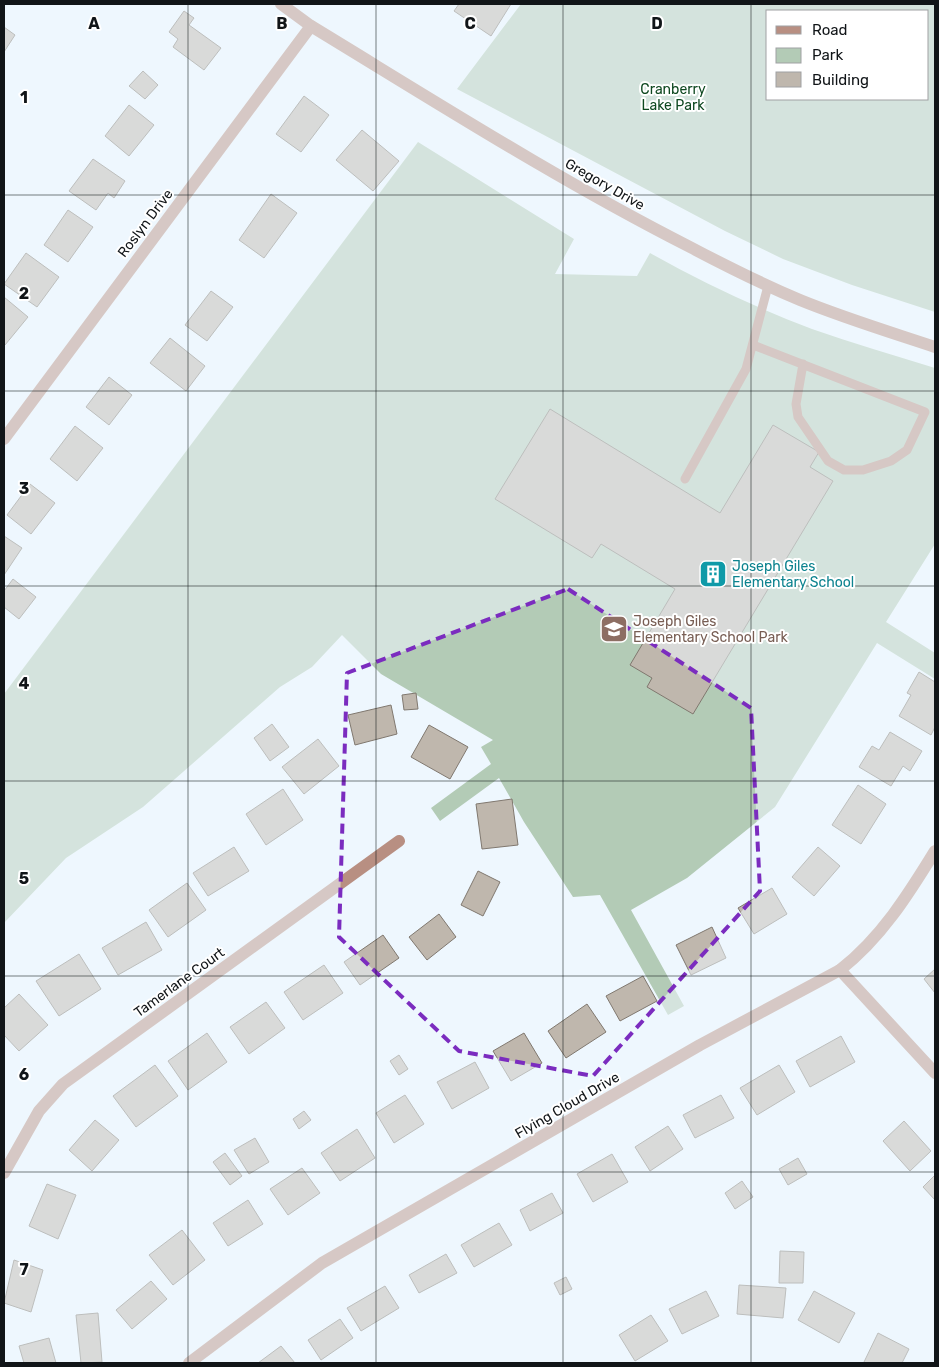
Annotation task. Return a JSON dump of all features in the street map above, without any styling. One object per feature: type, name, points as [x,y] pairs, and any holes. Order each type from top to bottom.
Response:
[{"type":"street","name":"Gregory Drive","points":[[281,4],[311,26],[525,156],[628,215],[768,286],[800,300],[862,324],[935,347]]},
{"type":"street","name":"Roslyn Drive","points":[[4,439],[311,26]]},
{"type":"street","name":"Tamerlane Court","points":[[4,1173],[39,1111],[63,1084],[399,841]]},
{"type":"street","name":"Flying Cloud Drive","points":[[189,1363],[322,1263],[700,1046],[840,970],[857,957],[884,927],[904,900],[935,851]]},
{"type":"street","points":[[840,970],[935,1073]]},
{"type":"lane","points":[[685,479],[746,368],[768,286]]},
{"type":"lane","points":[[753,345],[803,364],[924,412],[907,450],[891,462],[863,470],[844,470],[828,461],[798,417],[796,404],[803,364]]},
{"type":"highlighted area","points":[[568,589],[751,708],[760,891],[593,1076],[459,1051],[339,937],[347,673]]},
{"type":"green space","name":"Cranberry Lake Park","points":[[521,4],[935,4],[935,312],[852,285],[783,259],[725,231],[457,89]]},
{"type":"green space","name":"Joseph Giles Elementary School Park","points":[[418,142],[574,239],[555,274],[637,276],[650,253],[730,294],[791,321],[935,368],[935,544],[886,622],[935,653],[935,679],[877,643],[775,807],[687,878],[631,910],[684,1006],[668,1015],[600,895],[573,897],[524,822],[499,778],[440,821],[431,808],[491,764],[481,747],[493,740],[381,674],[342,635],[312,667],[280,687],[143,807],[66,858],[4,923],[4,694]]},
{"type":"building","points":[[459,4],[511,4],[491,36],[454,11]]},
{"type":"building","points":[[184,11],[194,18],[189,25],[221,48],[204,70],[173,47],[178,39],[169,32]]},
{"type":"building","points":[[4,27],[15,35],[4,52]]},
{"type":"building","points":[[143,71],[158,85],[145,99],[129,86]]},
{"type":"building","points":[[304,96],[329,115],[301,152],[276,134]]},
{"type":"building","points":[[129,105],[154,125],[129,156],[105,136]]},
{"type":"building","points":[[362,130],[399,161],[373,191],[336,160]]},
{"type":"building","points":[[93,159],[125,181],[114,198],[108,193],[96,210],[69,191]]},
{"type":"building","points":[[271,194],[297,213],[264,258],[239,240]]},
{"type":"building","points":[[68,210],[93,227],[68,262],[44,245]]},
{"type":"building","points":[[26,253],[59,277],[37,307],[4,284]]},
{"type":"building","points":[[211,291],[233,307],[207,341],[185,325]]},
{"type":"building","points":[[4,297],[28,317],[5,345],[4,344]]},
{"type":"building","points":[[170,338],[205,366],[186,391],[150,363]]},
{"type":"building","points":[[109,377],[132,395],[109,425],[86,407]]},
{"type":"building","name":"Joseph Giles Elementary School","points":[[550,409],[720,513],[773,425],[819,452],[810,467],[833,481],[693,714],[647,687],[652,678],[630,665],[675,589],[601,544],[592,558],[495,499]]},
{"type":"building","points":[[75,426],[103,448],[77,481],[50,459]]},
{"type":"building","points":[[30,484],[55,503],[31,534],[7,515]]},
{"type":"building","points":[[4,536],[22,548],[4,575]]},
{"type":"building","points":[[13,579],[36,597],[19,619],[4,607],[4,591]]},
{"type":"building","points":[[919,672],[935,682],[935,727],[931,735],[899,716],[911,695],[907,693]]},
{"type":"building","points":[[416,693],[418,709],[404,710],[402,695]]},
{"type":"building","points":[[391,705],[397,734],[355,745],[348,715]]},
{"type":"building","points":[[272,724],[289,747],[270,761],[254,738]]},
{"type":"building","points":[[429,725],[468,747],[450,779],[411,757]]},
{"type":"building","points":[[890,732],[922,751],[910,771],[903,766],[891,786],[859,767],[872,746],[879,750]]},
{"type":"building","points":[[318,739],[339,766],[304,794],[282,767]]},
{"type":"building","points":[[858,785],[886,804],[861,844],[832,825]]},
{"type":"building","points":[[283,789],[303,820],[266,845],[246,814]]},
{"type":"building","points":[[512,799],[518,845],[482,849],[476,804]]},
{"type":"building","points":[[234,847],[249,871],[208,896],[193,873]]},
{"type":"building","points":[[818,847],[840,866],[814,896],[792,877]]},
{"type":"building","points":[[478,871],[500,882],[483,916],[461,905]]},
{"type":"building","points":[[187,883],[206,910],[168,937],[149,910]]},
{"type":"building","points":[[772,888],[787,914],[754,934],[738,908]]},
{"type":"building","points":[[439,914],[456,937],[427,960],[409,937]]},
{"type":"building","points":[[146,922],[162,950],[118,975],[102,948]]},
{"type":"building","points":[[712,927],[726,958],[691,975],[676,945]]},
{"type":"building","points":[[383,935],[399,958],[360,985],[344,962]]},
{"type":"building","points":[[79,954],[101,989],[59,1016],[36,981]]},
{"type":"building","points":[[324,965],[343,993],[303,1020],[284,992]]},
{"type":"building","points":[[935,969],[935,993],[924,979]]},
{"type":"building","points":[[643,976],[657,1001],[620,1021],[606,996]]},
{"type":"building","points":[[19,994],[48,1025],[19,1051],[4,1035],[4,1008]]},
{"type":"building","points":[[266,1002],[285,1028],[249,1054],[230,1027]]},
{"type":"building","points":[[587,1004],[606,1032],[566,1058],[548,1031]]},
{"type":"building","points":[[207,1033],[227,1062],[188,1090],[168,1061]]},
{"type":"building","points":[[524,1033],[542,1063],[511,1081],[493,1051]]},
{"type":"building","points":[[841,1036],[855,1062],[810,1087],[796,1061]]},
{"type":"building","points":[[399,1055],[408,1069],[399,1075],[390,1061]]},
{"type":"building","points":[[475,1062],[489,1088],[452,1109],[437,1082]]},
{"type":"building","points":[[155,1065],[178,1096],[136,1127],[113,1096]]},
{"type":"building","points":[[779,1065],[795,1092],[757,1115],[740,1088]]},
{"type":"building","points":[[405,1095],[424,1124],[394,1143],[376,1113]]},
{"type":"building","points":[[721,1095],[734,1118],[695,1138],[683,1115]]},
{"type":"building","points":[[304,1111],[311,1120],[299,1129],[293,1119]]},
{"type":"building","points":[[95,1120],[119,1140],[92,1171],[69,1150]]},
{"type":"building","points":[[904,1121],[931,1151],[910,1171],[883,1141]]},
{"type":"building","points":[[668,1126],[683,1149],[650,1171],[635,1147]]},
{"type":"building","points":[[357,1129],[375,1158],[340,1181],[321,1153]]},
{"type":"building","points":[[255,1138],[269,1162],[249,1174],[234,1150]]},
{"type":"building","points":[[225,1153],[242,1176],[230,1185],[213,1162]]},
{"type":"building","points":[[612,1154],[628,1182],[593,1202],[577,1174]]},
{"type":"building","points":[[798,1158],[807,1174],[788,1185],[779,1169]]},
{"type":"building","points":[[302,1168],[320,1193],[288,1215],[270,1189]]},
{"type":"building","points":[[935,1175],[935,1200],[923,1187]]},
{"type":"building","points":[[742,1181],[753,1197],[735,1209],[725,1193]]},
{"type":"building","points":[[47,1184],[76,1195],[58,1239],[29,1226]]},
{"type":"building","points":[[552,1193],[563,1213],[530,1231],[520,1210]]},
{"type":"building","points":[[248,1200],[263,1224],[228,1246],[213,1223]]},
{"type":"building","points":[[499,1223],[512,1245],[474,1267],[461,1245]]},
{"type":"building","points":[[182,1230],[205,1260],[173,1285],[149,1255]]},
{"type":"building","points":[[780,1251],[804,1252],[803,1283],[779,1283]]},
{"type":"building","points":[[446,1254],[457,1273],[419,1293],[409,1275]]},
{"type":"building","points":[[14,1260],[43,1270],[31,1312],[4,1303]]},
{"type":"building","points":[[566,1277],[572,1289],[560,1295],[554,1283]]},
{"type":"building","points":[[151,1281],[167,1299],[132,1329],[116,1310]]},
{"type":"building","points":[[739,1285],[786,1288],[783,1318],[737,1314]]},
{"type":"building","points":[[385,1286],[399,1308],[361,1331],[347,1308]]},
{"type":"building","points":[[706,1291],[719,1316],[682,1334],[669,1309]]},
{"type":"building","points":[[814,1291],[855,1313],[839,1343],[798,1320]]},
{"type":"building","points":[[98,1313],[102,1362],[81,1363],[76,1315]]},
{"type":"building","points":[[651,1315],[668,1341],[635,1361],[619,1335]]},
{"type":"building","points":[[340,1319],[353,1338],[321,1360],[308,1340]]},
{"type":"building","points":[[878,1333],[909,1349],[902,1363],[864,1362]]},
{"type":"building","points":[[49,1338],[56,1363],[24,1363],[19,1346]]},
{"type":"building","points":[[281,1346],[295,1363],[258,1363]]},
{"type":"place","name":"Joseph Giles Elementary School","points":[[713,574]]},
{"type":"place","name":"Joseph Giles Elementary School Park","points":[[614,629]]}]
